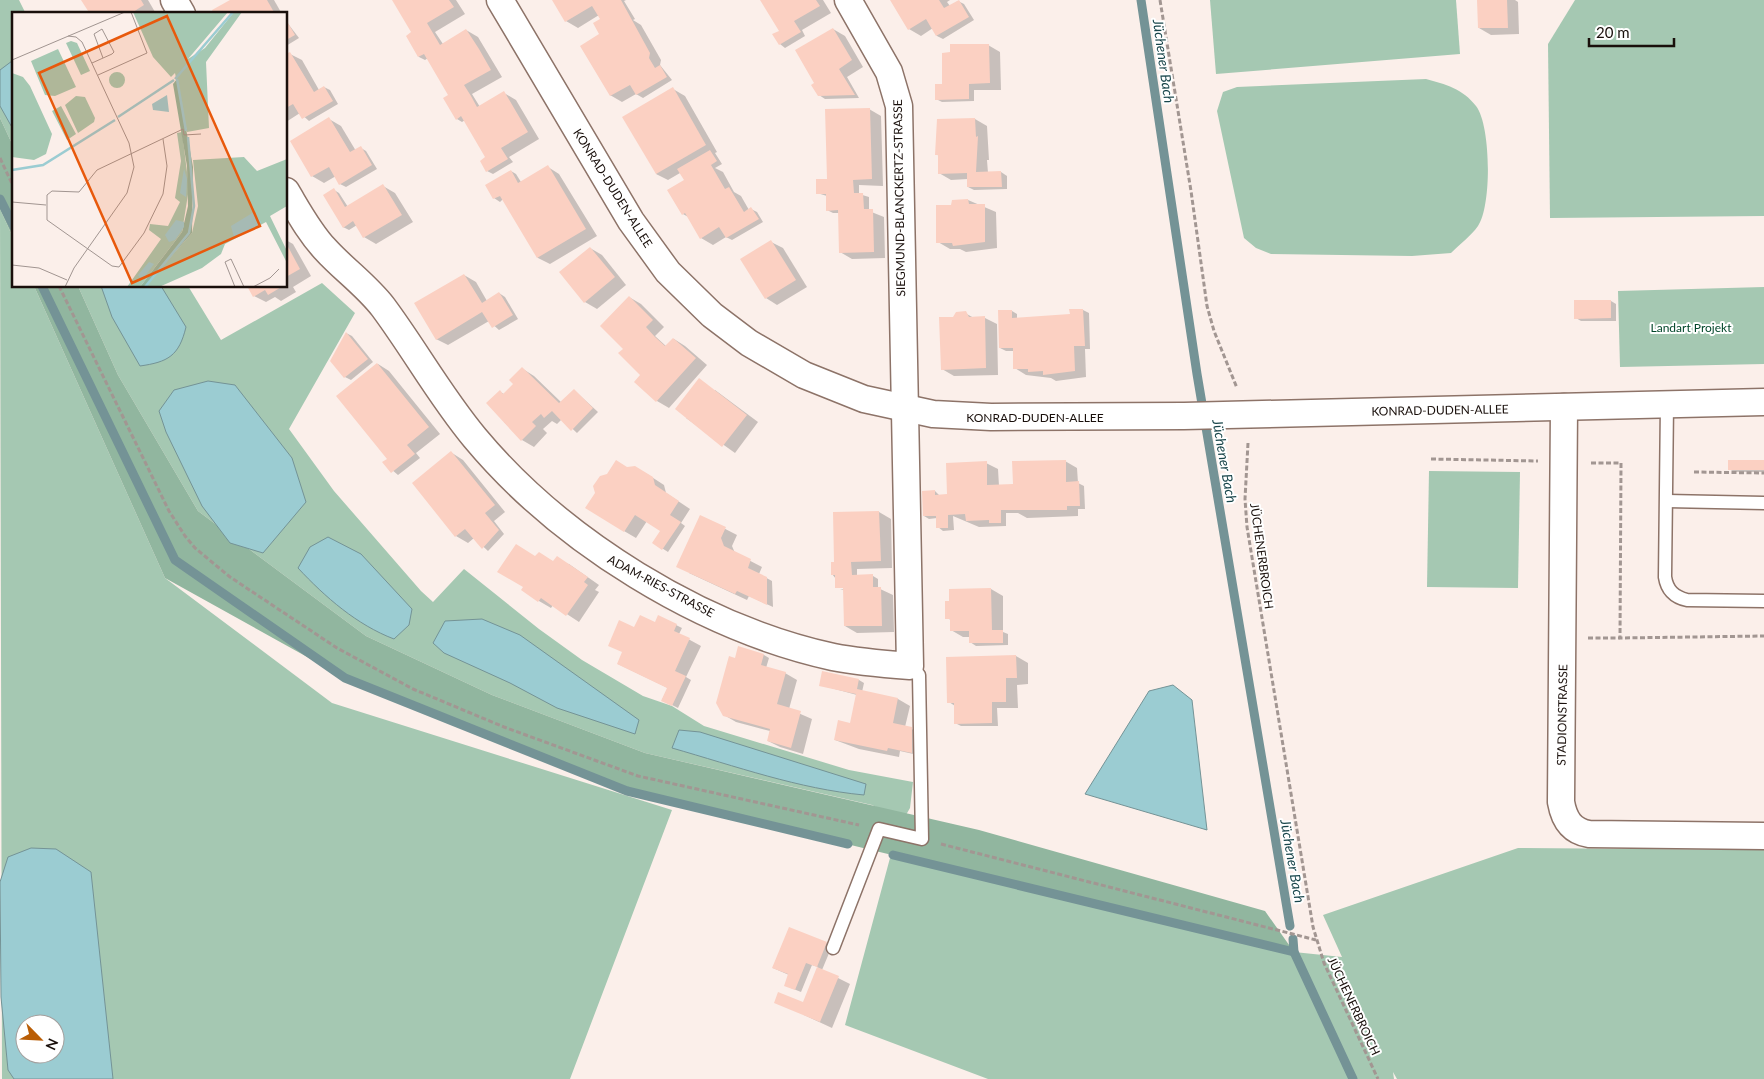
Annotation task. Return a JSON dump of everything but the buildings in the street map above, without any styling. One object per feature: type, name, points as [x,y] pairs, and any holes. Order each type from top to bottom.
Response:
[{"type":"street","points":[[174,0],[181,12]]},
{"type":"street","name":"KONRAD-DUDEN-ALLEE","points":[[500,0],[631,221],[649,248],[678,283],[725,325],[790,368],[849,394],[904,409],[947,415],[991,417],[1236,415],[1764,402]]},
{"type":"street","name":"SIEGMUND-BLANCKERTZ-STRASSE","points":[[848,0],[890,72],[899,106],[904,409]]},
{"type":"street","name":"ADAM-RIES-STRASSE","points":[[288,194],[319,243],[381,305],[442,396],[476,439],[527,492],[583,540],[624,568],[679,598],[770,637],[833,657],[910,666]]},
{"type":"street","name":"STADIONSTRASSE","points":[[1564,406],[1561,802],[1565,818],[1576,829],[1589,834],[1764,836]]},
{"type":"street","points":[[904,409],[910,666]]},
{"type":"lane","points":[[1667,404],[1665,577],[1672,592],[1687,600],[1764,601]]},
{"type":"lane","points":[[1667,501],[1764,503]]},
{"type":"lane","points":[[833,948],[879,829],[922,839],[919,675],[910,666]]},
{"type":"path","name":"JÜCHENERBROICH","points":[[1160,0],[1191,191],[1207,306],[1219,343],[1236,379],[1236,415],[1248,447],[1246,499],[1248,527],[1316,940],[1378,1079]]},
{"type":"path","points":[[0,158],[12,184]]},
{"type":"path","points":[[60,288],[154,484],[185,536],[206,558],[230,577],[320,637],[360,662],[413,689],[504,727],[612,767],[658,781],[879,829]]},
{"type":"path","points":[[1431,459],[1564,462]]},
{"type":"path","points":[[1694,472],[1764,473]]},
{"type":"path","points":[[922,839],[1316,940]]},
{"type":"green space","points":[[0,0],[19,0],[25,12],[12,12],[12,144],[0,118]]},
{"type":"green space","points":[[1210,0],[1456,0],[1460,54],[1216,74]]},
{"type":"green space","points":[[1575,0],[1764,0],[1764,216],[1550,218],[1548,44]]},
{"type":"green space","points":[[1426,79],[1447,85],[1471,100],[1481,116],[1485,130],[1488,166],[1483,216],[1475,230],[1451,253],[1412,256],[1271,254],[1256,248],[1244,238],[1217,111],[1223,92],[1237,87]]},
{"type":"green space","points":[[0,118],[12,144],[12,236],[0,209]]},
{"type":"green space","points":[[0,209],[12,236],[12,288],[35,288],[165,578],[332,703],[672,810],[570,1079],[2,1079]]},
{"type":"green space","points":[[322,283],[355,313],[289,429],[334,491],[421,591],[433,602],[464,569],[539,629],[582,660],[643,696],[672,706],[704,726],[849,770],[913,782],[910,808],[903,820],[872,805],[645,753],[492,695],[366,636],[198,511],[118,375],[79,288],[189,288],[221,340]]},
{"type":"green space","name":"Landart Projekt","points":[[1764,287],[1764,364],[1620,367],[1618,291]]},
{"type":"green space","points":[[35,288],[79,288],[118,375],[198,511],[366,636],[492,695],[645,753],[979,830],[1265,911],[1294,952],[627,791],[345,678],[165,578]]},
{"type":"green space","points":[[1429,471],[1520,472],[1518,588],[1427,587]]},
{"type":"green space","points":[[1518,848],[1764,850],[1764,1079],[1397,1079],[1393,1072],[1394,1079],[988,1079],[845,1025],[890,858],[1294,952],[1342,957],[1323,915]]},
{"type":"water","points":[[12,61],[12,127],[0,106],[0,70]]},
{"type":"water","points":[[102,288],[162,288],[186,327],[180,345],[171,356],[165,360],[140,366],[112,317]]},
{"type":"water","points":[[208,381],[235,385],[292,458],[306,502],[263,553],[230,543],[202,506],[166,432],[159,411],[174,390]]},
{"type":"water","points":[[328,537],[361,554],[412,609],[409,625],[394,639],[354,618],[319,589],[298,568],[310,547]]},
{"type":"water","points":[[482,619],[520,635],[639,720],[635,734],[557,708],[510,683],[444,653],[433,643],[445,621]]},
{"type":"water","points":[[1173,685],[1192,700],[1207,830],[1085,794],[1149,691]]},
{"type":"water","points":[[679,730],[700,732],[866,784],[864,795],[815,788],[672,748]]},
{"type":"water","points":[[31,848],[56,849],[91,872],[113,1079],[14,1079],[8,1070],[1,997],[0,882],[8,857]]},
{"type":"waterway","name":"Jüchener Bach","points":[[1141,0],[1197,374],[1290,926]]},
{"type":"waterway","points":[[0,199],[12,223]]},
{"type":"waterway","points":[[43,288],[175,560],[345,678],[627,791],[848,844]]},
{"type":"waterway","points":[[893,855],[1294,952]]},
{"type":"waterway","name":"Jüchener Bach","points":[[1293,939],[1294,952],[1353,1079]]}]
